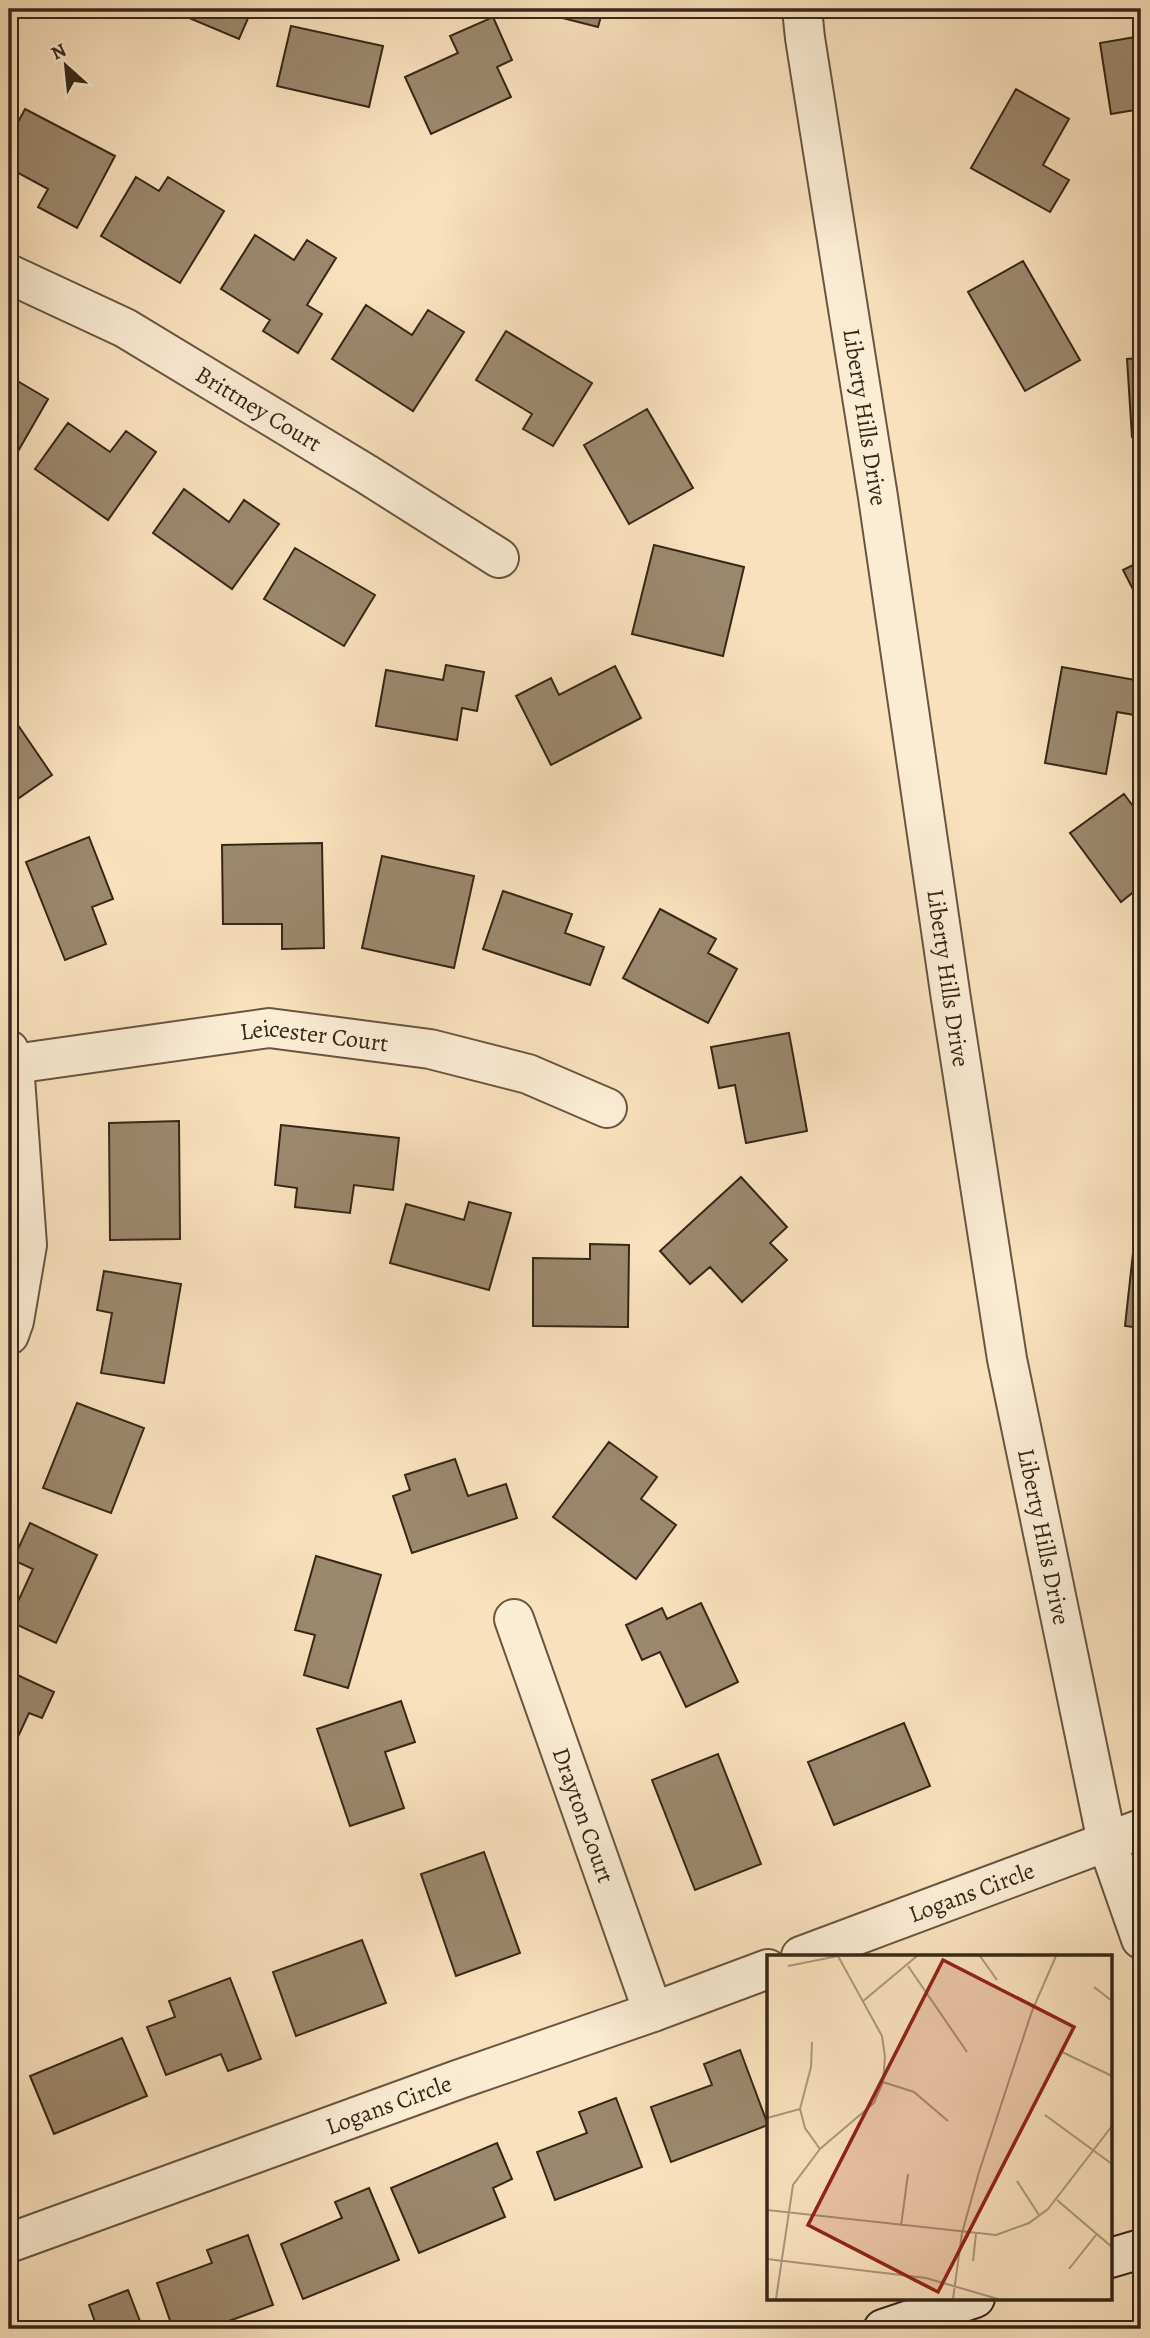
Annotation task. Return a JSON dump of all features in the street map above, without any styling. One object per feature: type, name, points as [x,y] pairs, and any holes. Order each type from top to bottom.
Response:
[{"type":"street","name":"Liberty Hills Drive","points":[[802,9],[804,38],[878,497],[1007,1359],[1124,1835],[1141,1939]]},
{"type":"street","name":"Brittney Court","points":[[9,274],[125,328],[369,475],[499,558]]},
{"type":"street","name":"Leicester Court","points":[[12,1057],[269,1028],[430,1049],[527,1074],[607,1108]]},
{"type":"street","points":[[9,1335],[14,1321],[27,1245],[12,1057]]},
{"type":"street","name":"Drayton Court","points":[[514,1619],[653,2012]]},
{"type":"street","name":"Logans Circle","points":[[804,1955],[1124,1835]]},
{"type":"street","name":"Logans Circle","points":[[9,2243],[767,1969]]},
{"type":"street","points":[[1112,2257],[1141,2249]]},
{"type":"street","points":[[883,2329],[969,2300]]},
{"type":"building","points":[[168,9],[252,9],[239,39]]},
{"type":"building","points":[[540,9],[603,9],[598,27],[539,12]]},
{"type":"building","points":[[493,17],[512,60],[497,67],[511,97],[431,134],[405,77],[458,53],[450,36]]},
{"type":"building","points":[[291,26],[383,46],[369,107],[277,86]]},
{"type":"building","points":[[1141,36],[1141,109],[1111,114],[1100,43]]},
{"type":"building","points":[[1016,89],[1069,119],[1043,165],[1069,180],[1050,212],[971,168]]},
{"type":"building","points":[[25,109],[115,156],[77,228],[38,207],[48,189],[9,168],[9,139]]},
{"type":"building","points":[[136,177],[159,191],[168,177],[224,211],[180,283],[101,236]]},
{"type":"building","points":[[255,235],[294,260],[307,240],[336,258],[307,305],[322,314],[298,353],[263,331],[270,320],[221,289]]},
{"type":"building","points":[[1023,261],[1080,360],[1025,391],[968,292]]},
{"type":"building","points":[[366,305],[412,335],[428,310],[464,332],[413,411],[332,359]]},
{"type":"building","points":[[506,331],[592,383],[553,446],[523,429],[532,414],[476,380]]},
{"type":"building","points":[[1141,358],[1141,436],[1132,437],[1127,359]]},
{"type":"building","points":[[9,376],[48,399],[9,467]]},
{"type":"building","points":[[647,409],[693,488],[629,524],[584,445]]},
{"type":"building","points":[[68,423],[110,452],[126,431],[156,452],[108,520],[35,469]]},
{"type":"building","points":[[184,489],[229,522],[244,500],[279,524],[232,589],[153,533]]},
{"type":"building","points":[[654,545],[744,567],[723,656],[632,634]]},
{"type":"building","points":[[295,548],[375,595],[344,646],[264,599]]},
{"type":"building","points":[[1141,561],[1141,605],[1123,570]]},
{"type":"building","points":[[446,665],[484,672],[477,711],[462,708],[457,740],[376,726],[386,670],[443,680]]},
{"type":"building","points":[[615,666],[641,718],[551,765],[516,696],[551,678],[559,695]]},
{"type":"building","points":[[1062,667],[1141,681],[1140,716],[1117,712],[1106,774],[1045,763]]},
{"type":"building","points":[[9,712],[52,775],[9,805]]},
{"type":"building","points":[[1124,794],[1141,817],[1141,896],[1136,890],[1121,902],[1070,833]]},
{"type":"building","points":[[89,837],[113,899],[92,907],[106,944],[65,960],[26,862]]},
{"type":"building","points":[[322,843],[324,948],[282,949],[282,924],[223,924],[222,845]]},
{"type":"building","points":[[382,856],[474,876],[454,968],[362,948]]},
{"type":"building","points":[[503,891],[572,914],[565,933],[604,947],[590,985],[483,949]]},
{"type":"building","points":[[660,909],[716,939],[708,953],[737,969],[708,1023],[623,978]]},
{"type":"building","points":[[789,1033],[807,1131],[746,1143],[735,1085],[719,1088],[711,1047]]},
{"type":"building","points":[[179,1121],[180,1239],[110,1240],[109,1123]]},
{"type":"building","points":[[281,1125],[399,1138],[393,1190],[354,1185],[350,1213],[295,1207],[297,1188],[275,1185]]},
{"type":"building","points":[[741,1177],[787,1227],[770,1243],[787,1260],[742,1302],[710,1267],[690,1284],[660,1251]]},
{"type":"building","points":[[469,1202],[511,1213],[489,1290],[390,1263],[406,1204],[464,1220]]},
{"type":"building","points":[[1135,1235],[1141,1235],[1141,1328],[1125,1326]]},
{"type":"building","points":[[590,1244],[629,1245],[628,1327],[533,1326],[533,1258],[590,1259]]},
{"type":"building","points":[[104,1271],[181,1284],[164,1383],[101,1373],[112,1313],[97,1310]]},
{"type":"building","points":[[77,1403],[144,1428],[111,1513],[43,1488]]},
{"type":"building","points":[[609,1442],[657,1477],[641,1499],[676,1525],[636,1579],[553,1517]]},
{"type":"building","points":[[455,1459],[468,1496],[506,1484],[517,1518],[412,1553],[393,1496],[410,1490],[405,1475]]},
{"type":"building","points":[[30,1523],[97,1555],[56,1643],[9,1621],[33,1569],[13,1560]]},
{"type":"building","points":[[316,1556],[381,1575],[348,1688],[304,1675],[315,1635],[295,1630]]},
{"type":"building","points":[[701,1603],[738,1682],[686,1707],[660,1652],[642,1660],[626,1625],[662,1608],[667,1619]]},
{"type":"building","points":[[9,1661],[17,1665],[13,1673],[54,1692],[42,1718],[29,1713],[9,1756]]},
{"type":"building","points":[[401,1701],[415,1742],[385,1752],[404,1808],[350,1826],[317,1729]]},
{"type":"building","points":[[904,1723],[930,1786],[834,1825],[808,1762]]},
{"type":"building","points":[[718,1754],[761,1864],[695,1890],[652,1780]]},
{"type":"building","points":[[484,1852],[520,1953],[456,1976],[421,1874]]},
{"type":"building","points":[[362,1940],[386,2003],[296,2036],[273,1972]]},
{"type":"building","points":[[230,1978],[261,2059],[228,2071],[221,2054],[166,2075],[147,2027],[175,2017],[169,2001]]},
{"type":"building","points":[[122,2038],[147,2096],[54,2134],[30,2076]]},
{"type":"building","points":[[740,2050],[767,2125],[671,2162],[651,2107],[712,2085],[704,2064]]},
{"type":"building","points":[[616,2098],[642,2167],[555,2200],[537,2152],[587,2133],[579,2112]]},
{"type":"building","points":[[497,2143],[512,2179],[493,2188],[505,2217],[419,2253],[391,2188]]},
{"type":"building","points":[[369,2188],[399,2260],[303,2299],[281,2244],[342,2218],[335,2202]]},
{"type":"building","points":[[248,2235],[273,2305],[207,2329],[173,2329],[157,2283],[212,2263],[207,2250]]},
{"type":"building","points":[[128,2290],[143,2329],[77,2329],[95,2322],[89,2305]]}]
